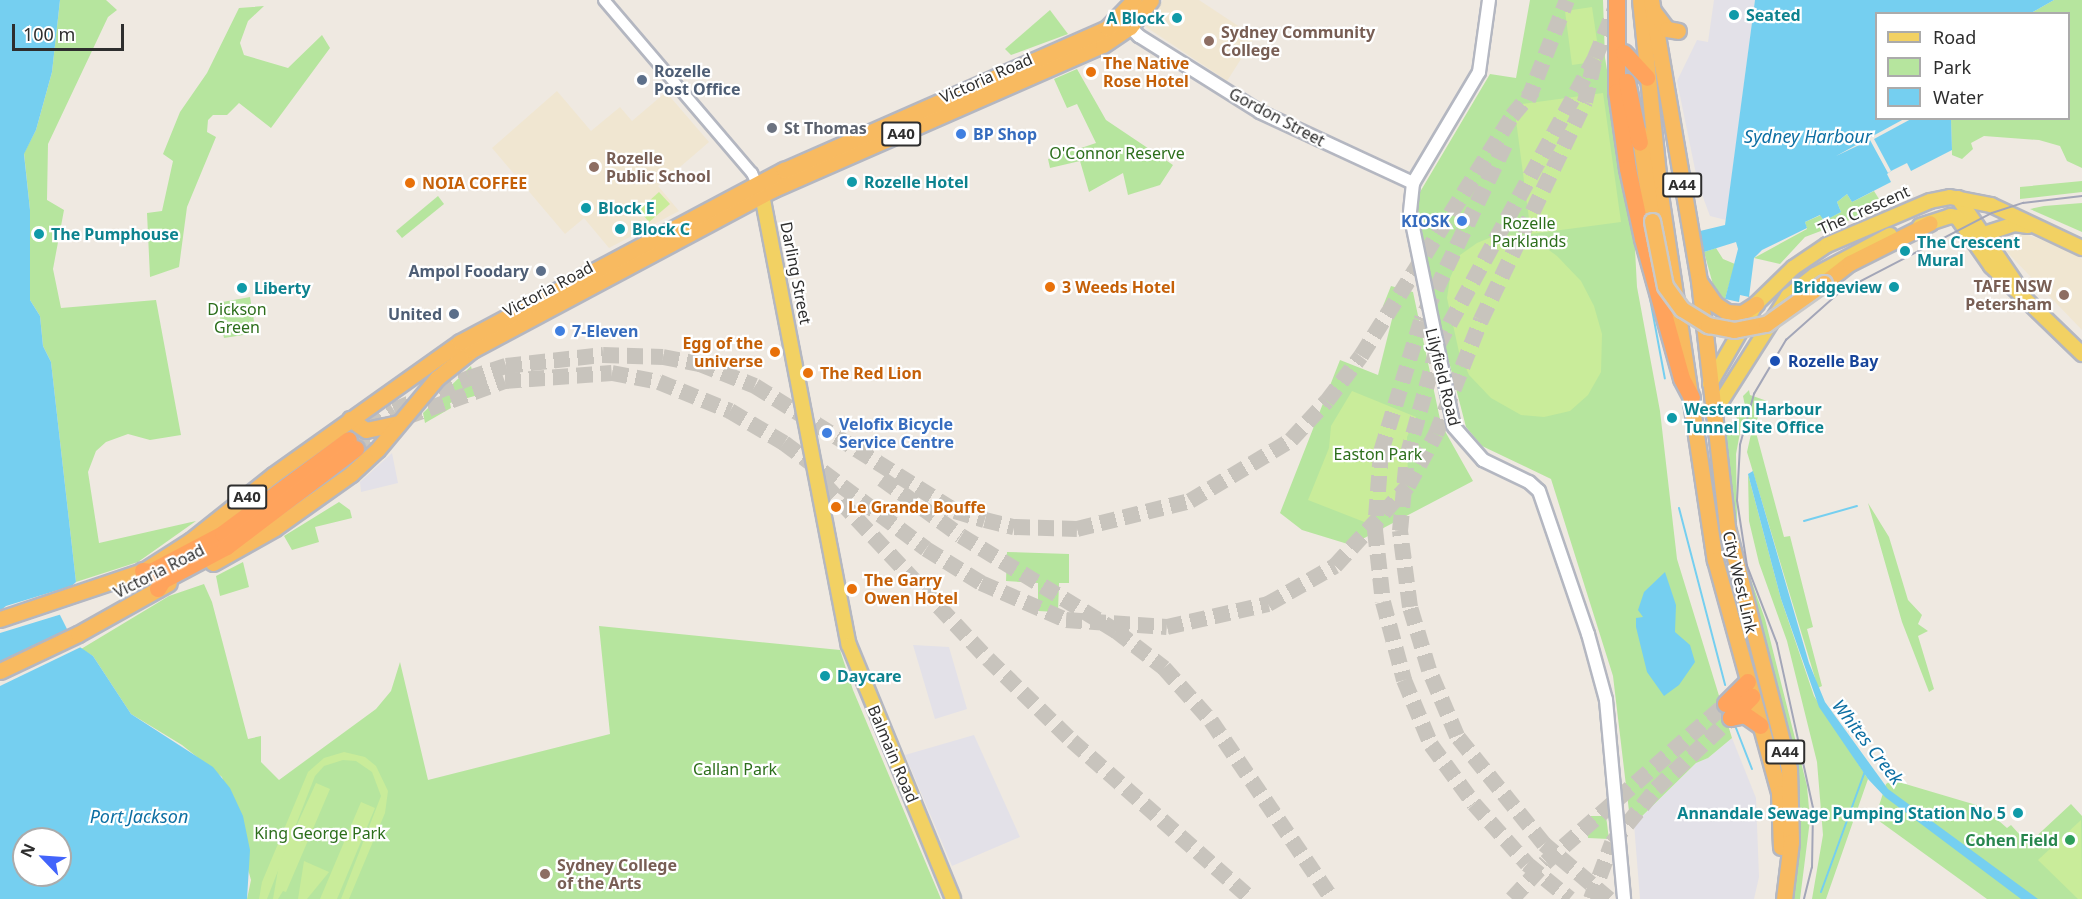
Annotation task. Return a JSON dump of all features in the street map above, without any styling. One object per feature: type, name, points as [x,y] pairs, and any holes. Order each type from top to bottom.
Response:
[{"type":"highway","name":"Victoria Road","points":[[1125,22],[1134,0]]},
{"type":"highway","name":"Victoria Road","points":[[0,619],[142,571],[190,541],[350,419],[446,350],[586,275],[759,189],[1024,81],[1103,45],[1151,0]]},
{"type":"highway","points":[[1617,0],[1617,92],[1628,169],[1643,239],[1682,379],[1692,398]]},
{"type":"highway","points":[[1622,0],[1624,53],[1652,221],[1665,286],[1682,309],[1708,326],[1734,330],[1766,324],[1850,263],[1930,223]]},
{"type":"highway","points":[[1634,0],[1641,73]]},
{"type":"highway","points":[[1640,143],[1641,73],[1648,3]]},
{"type":"highway","points":[[1648,3],[1667,29],[1678,32]]},
{"type":"highway","name":"A44","points":[[1648,3],[1699,281]]},
{"type":"highway","points":[[1624,53],[1641,73]]},
{"type":"highway","name":"City West Link","points":[[1641,73],[1715,560],[1789,769],[1792,797],[1791,842],[1784,899]]},
{"type":"highway","name":"Victoria Road","points":[[0,671],[78,634],[275,528],[351,474],[459,358],[582,291],[759,189]]},
{"type":"highway","points":[[582,291],[586,275]]},
{"type":"highway","points":[[1699,281],[1715,304],[1727,312],[1742,313],[1756,303]]},
{"type":"highway","name":"City West Link","points":[[1699,281],[1727,527],[1758,685],[1761,726],[1779,793],[1781,852],[1775,899]]},
{"type":"highway","points":[[1696,427],[1698,408],[1712,381]]},
{"type":"highway","points":[[350,419],[366,430],[398,423]]},
{"type":"highway","points":[[142,571],[151,572],[223,534],[352,445],[227,547],[163,582],[155,591]]},
{"type":"highway","points":[[1758,685],[1728,711],[1743,715],[1761,726]]},
{"type":"main road","name":"Lilyfield Road","points":[[1488,0],[1479,72],[1413,183],[1410,213],[1454,427],[1484,460],[1529,482],[1539,491],[1601,675],[1624,899]]},
{"type":"main road","name":"Gordon Street","points":[[1125,22],[1260,112],[1413,183]]},
{"type":"main road","name":"Darling Street","points":[[759,189],[841,607]]},
{"type":"main road","name":"The Crescent","points":[[1712,381],[1756,303],[1793,268],[1827,245],[1930,201],[1958,198],[1997,207],[2082,248]]},
{"type":"main road","points":[[1958,198],[1991,266],[2082,354]]},
{"type":"main road","name":"The Crescent","points":[[1713,414],[1774,314],[1793,292],[1852,254],[1888,236],[1954,216],[1977,235]]},
{"type":"main road","points":[[1977,235],[2015,224],[2037,227]]},
{"type":"main road","name":"Balmain Road","points":[[841,607],[856,667],[953,899]]},
{"type":"street","name":"Darling Street","points":[[604,0],[752,172],[759,189]]},
{"type":"shaded area","name":"Sydney Community College","points":[[1163,0],[1199,0],[1255,37],[1227,81],[1146,27]]},
{"type":"shaded area","points":[[1714,0],[1755,0],[1726,220],[1710,216],[1698,184],[1677,81],[1697,40],[1708,42]]},
{"type":"shaded area","name":"Rozelle Public School","points":[[557,91],[591,131],[620,107],[632,121],[666,92],[709,142],[658,186],[679,211],[609,248],[584,218],[565,234],[492,148]]},
{"type":"shaded area","name":"TAFE NSW Petersham","points":[[2021,233],[2056,244],[2082,259],[2082,330],[2004,249]]},
{"type":"shaded area","points":[[392,453],[398,483],[361,492],[360,482]]},
{"type":"shaded area","points":[[913,645],[949,647],[967,709],[935,719]]},
{"type":"shaded area","points":[[974,735],[1020,837],[952,866],[905,755]]},
{"type":"shaded area","points":[[1732,738],[1756,798],[1759,877],[1754,899],[1640,899],[1634,824],[1696,763],[1708,758]]},
{"type":"green space","points":[[60,0],[106,0],[117,10],[108,17],[48,144],[47,200],[64,210],[53,269],[61,308],[156,300],[181,435],[150,440],[128,434],[106,442],[96,451],[88,472],[99,543],[196,521],[138,562],[76,582],[51,362],[43,346],[40,316],[30,300],[30,210],[24,153],[36,130],[52,72]]},
{"type":"green space","name":"Rozelle Parklands","points":[[1530,0],[1603,0],[1605,58],[1634,230],[1637,287],[1660,411],[1677,559],[1732,738],[1708,758],[1696,763],[1634,824],[1629,811],[1613,676],[1551,479],[1482,446],[1466,427],[1441,331],[1417,205],[1420,192],[1490,74],[1516,78]]},
{"type":"green space","points":[[2054,0],[2082,0],[2082,168],[2067,161],[2060,146],[2039,140],[1984,136],[1971,143],[1973,149],[1962,159],[1952,155],[1951,120],[2070,120],[2070,12],[2033,12]]},
{"type":"green space","points":[[264,6],[248,21],[240,43],[244,55],[288,68],[322,35],[330,48],[271,128],[239,103],[227,115],[213,115],[208,120],[207,132],[216,137],[187,207],[179,267],[150,277],[147,213],[162,211],[173,161],[163,154],[180,112],[207,73],[239,8]]},
{"type":"green space","points":[[1592,7],[1600,61],[1572,65],[1565,11]]},
{"type":"green space","points":[[1050,10],[1068,34],[1011,55],[1005,49]]},
{"type":"green space","name":"O'Connor Reserve","points":[[1077,69],[1106,120],[1173,165],[1160,185],[1128,195],[1123,173],[1089,192],[1080,161],[1050,168],[1048,159],[1096,143],[1077,104],[1067,108],[1054,79]]},
{"type":"green space","points":[[1603,93],[1621,222],[1531,234],[1514,105]]},
{"type":"green space","points":[[2082,181],[2082,192],[2020,199],[2020,187]]},
{"type":"green space","points":[[1874,191],[1884,207],[1805,237],[1780,264],[1754,258],[1807,229],[1805,222],[1821,215],[1823,221],[1841,212],[1837,202],[1847,194],[1852,202]]},
{"type":"green space","points":[[659,192],[670,204],[649,222],[639,210]]},
{"type":"green space","points":[[438,196],[444,204],[402,238],[396,231]]},
{"type":"green space","points":[[2082,203],[2082,232],[2030,209],[2044,206]]},
{"type":"green space","points":[[1511,235],[1538,242],[1557,256],[1581,281],[1594,306],[1602,334],[1601,372],[1588,395],[1570,411],[1544,417],[1521,415],[1491,398],[1469,375],[1459,352],[1447,298],[1450,278],[1460,255],[1477,243],[1494,236]]},
{"type":"green space","points":[[1716,248],[1723,259],[1735,264],[1725,299],[1715,292],[1704,252]]},
{"type":"green space","name":"Easton Park","points":[[1391,286],[1413,292],[1441,424],[1473,481],[1351,545],[1302,530],[1280,513],[1340,360],[1378,375],[1394,311],[1383,306]]},
{"type":"green space","name":"Dickson Green","points":[[250,297],[256,333],[224,338],[217,303]]},
{"type":"green space","points":[[471,366],[478,395],[450,403],[451,408],[425,423],[423,413]]},
{"type":"green space","points":[[1749,390],[1750,395],[1767,401],[1754,425],[1784,537],[1790,536],[1813,627],[1807,629],[1822,686],[1818,688],[1747,452],[1753,425],[1742,422],[1736,454],[1737,522],[1733,522],[1721,422],[1739,422],[1732,410],[1745,406],[1743,396]]},
{"type":"green space","points":[[1352,391],[1416,417],[1407,437],[1408,483],[1396,501],[1379,510],[1372,525],[1308,500],[1329,448],[1331,426]]},
{"type":"green space","points":[[1748,474],[1781,599],[1814,696],[1868,779],[1826,899],[1812,899],[1823,835],[1817,762],[1787,641],[1759,563],[1749,521]]},
{"type":"green space","points":[[339,502],[350,510],[352,518],[315,527],[319,542],[292,550],[284,536]]},
{"type":"green space","points":[[1868,503],[1889,537],[1908,600],[1922,615],[1918,624],[1928,631],[1918,636],[1934,689],[1929,692],[1902,622]]},
{"type":"green space","points":[[1007,552],[1069,554],[1069,583],[1059,583],[1058,612],[1038,611],[1038,583],[1006,581]]},
{"type":"green space","points":[[1741,552],[1765,619],[1807,786],[1810,820],[1800,899],[1788,899],[1799,835],[1797,783],[1790,735]]},
{"type":"green space","points":[[243,562],[249,587],[220,596],[216,576]]},
{"type":"green space","name":"Callan Park","points":[[204,584],[212,602],[248,739],[261,736],[261,762],[279,780],[376,709],[391,691],[400,662],[428,780],[610,734],[599,626],[840,650],[853,690],[941,899],[247,899],[251,880],[222,777],[182,745],[131,714],[93,656],[81,649],[169,596]]},
{"type":"green space","points":[[344,752],[365,757],[376,766],[388,791],[385,813],[349,899],[341,899],[381,796],[372,772],[356,761],[343,760],[324,766],[315,776],[267,899],[259,899],[262,882],[308,772],[324,758]]},
{"type":"green space","points":[[1892,780],[1983,807],[2007,828],[2011,825],[2028,844],[2071,804],[2082,816],[2082,899],[1987,899],[1875,818],[1886,784]]},
{"type":"green space","points":[[316,783],[330,789],[286,892],[283,891],[278,899],[273,899],[279,864]]},
{"type":"green space","points":[[361,802],[375,808],[337,899],[320,899]]},
{"type":"green space","points":[[1589,816],[1606,816],[1609,839],[1588,838]]},
{"type":"green space","name":"Cohen Field","points":[[2081,820],[2082,899],[2078,899],[2038,860]]},
{"type":"green space","points":[[304,861],[329,872],[307,899],[298,899]]},
{"type":"water","name":"Port Jackson","points":[[0,0],[60,0],[52,72],[36,130],[24,154],[30,210],[30,300],[40,316],[43,346],[51,362],[76,582],[54,603],[74,643],[93,656],[131,714],[213,767],[230,788],[243,816],[250,850],[247,899],[0,899]]},
{"type":"water","name":"Sydney Harbour","points":[[1755,0],[2054,0],[2033,12],[1875,12],[1875,120],[1951,120],[1952,150],[1911,171],[1907,163],[1891,171],[1887,174],[1891,182],[1852,202],[1847,194],[1837,202],[1841,212],[1824,221],[1820,215],[1805,222],[1807,228],[1762,250],[1754,258],[1749,297],[1740,295],[1739,302],[1725,299],[1738,249],[1736,242],[1704,252],[1700,231],[1725,225]]},
{"type":"water","name":"Whites Creek","points":[[1753,471],[1809,663],[1825,702],[1888,789],[2038,899],[2021,899],[1885,797],[1868,779],[1819,707],[1781,599],[1748,474]]},
{"type":"water","points":[[1665,572],[1676,605],[1675,632],[1690,645],[1695,662],[1679,685],[1664,696],[1647,672],[1636,618],[1643,617],[1638,610],[1644,592]]},
{"type":"pier","points":[[1902,120],[1909,120],[1874,139],[1891,171],[1888,173],[1870,140],[1836,156]]},
{"type":"pier","points":[[78,584],[57,604],[62,614],[0,633],[0,611],[6,606]]},
{"type":"pier","points":[[60,635],[83,646],[0,686],[0,662]]},
{"type":"waterway","points":[[1649,293],[1665,379]]},
{"type":"waterway","points":[[1804,521],[1857,506]]},
{"type":"waterway","points":[[1679,508],[1725,685]]},
{"type":"waterway","points":[[1736,728],[1752,769]]},
{"type":"waterway","points":[[1821,892],[1865,771]]},
{"type":"tunnel","points":[[1528,100],[1567,0]]},
{"type":"tunnel","points":[[1609,899],[1544,844],[1457,736],[1429,670],[1410,607],[1400,531],[1407,457],[1438,345],[1595,58],[1617,4]]},
{"type":"tunnel","points":[[356,449],[406,417],[505,381],[612,373],[659,382],[730,411],[784,443],[926,549],[981,583],[1066,620],[1167,627],[1268,604],[1335,566],[1408,486],[1436,434],[1481,320],[1585,102],[1595,58]]},
{"type":"tunnel","points":[[349,440],[394,410],[469,378],[506,366],[603,355],[663,357],[700,364],[755,386],[955,511],[985,520],[1014,527],[1077,529],[1190,501],[1291,440],[1327,401],[1361,356],[1512,116],[1533,91]]},
{"type":"tunnel","points":[[1505,145],[1421,321],[1381,452],[1375,530],[1383,602],[1404,680],[1431,745],[1474,804],[1527,864],[1570,899]]},
{"type":"tunnel","points":[[882,479],[961,536],[1116,631],[1164,668],[1211,721],[1332,899]]},
{"type":"tunnel","points":[[824,484],[988,659],[1072,741],[1251,899]]},
{"type":"tunnel","points":[[1512,899],[1546,862],[1726,704]]},
{"type":"tunnel","points":[[1591,899],[1612,843],[1656,789],[1731,718]]},
{"type":"tram line","points":[[1804,899],[1812,868],[1813,808],[1777,644],[1747,566],[1737,501],[1740,445],[1754,394],[1786,340],[1840,292],[1992,213],[2023,203],[2082,196]]},
{"type":"place","name":"Seated","points":[[1734,15]]},
{"type":"place","name":"A Block","points":[[1177,18]]},
{"type":"place","name":"Sydney Community College","points":[[1209,41]]},
{"type":"place","name":"The Native Rose Hotel","points":[[1091,72]]},
{"type":"place","name":"Rozelle Post Office","points":[[642,80]]},
{"type":"place","name":"St Thomas","points":[[772,128]]},
{"type":"place","name":"BP Shop","points":[[961,134]]},
{"type":"place","name":"Rozelle Public School","points":[[594,167]]},
{"type":"place","name":"Rozelle Hotel","points":[[852,182]]},
{"type":"place","name":"NOIA COFFEE","points":[[410,183]]},
{"type":"place","name":"Block E","points":[[586,208]]},
{"type":"place","name":"KIOSK","points":[[1462,221]]},
{"type":"place","name":"Block C","points":[[620,229]]},
{"type":"place","name":"The Pumphouse","points":[[39,234]]},
{"type":"place","name":"The Crescent Mural","points":[[1905,251]]},
{"type":"place","name":"Ampol Foodary","points":[[541,271]]},
{"type":"place","name":"3 Weeds Hotel","points":[[1050,287]]},
{"type":"place","name":"Bridgeview","points":[[1894,287]]},
{"type":"place","name":"Liberty","points":[[242,288]]},
{"type":"place","name":"TAFE NSW Petersham","points":[[2064,295]]},
{"type":"place","name":"United","points":[[454,314]]},
{"type":"place","name":"7-Eleven","points":[[560,331]]},
{"type":"place","name":"Egg of the universe","points":[[775,352]]},
{"type":"place","name":"Rozelle Bay","points":[[1775,361]]},
{"type":"place","name":"The Red Lion","points":[[808,373]]},
{"type":"place","name":"Western Harbour Tunnel Site Office","points":[[1672,418]]},
{"type":"place","name":"Velofix Bicycle Service Centre","points":[[827,433]]},
{"type":"place","name":"Le Grande Bouffe","points":[[836,507]]},
{"type":"place","name":"The Garry Owen Hotel","points":[[852,589]]},
{"type":"place","name":"Daycare","points":[[825,676]]},
{"type":"place","name":"Annandale Sewage Pumping Station No 5","points":[[2018,813]]},
{"type":"place","name":"Cohen Field","points":[[2070,840]]},
{"type":"place","name":"Sydney College of the Arts","points":[[545,874]]},
{"type":"park label","name":"King George Park","points":[[320,833]]}]
